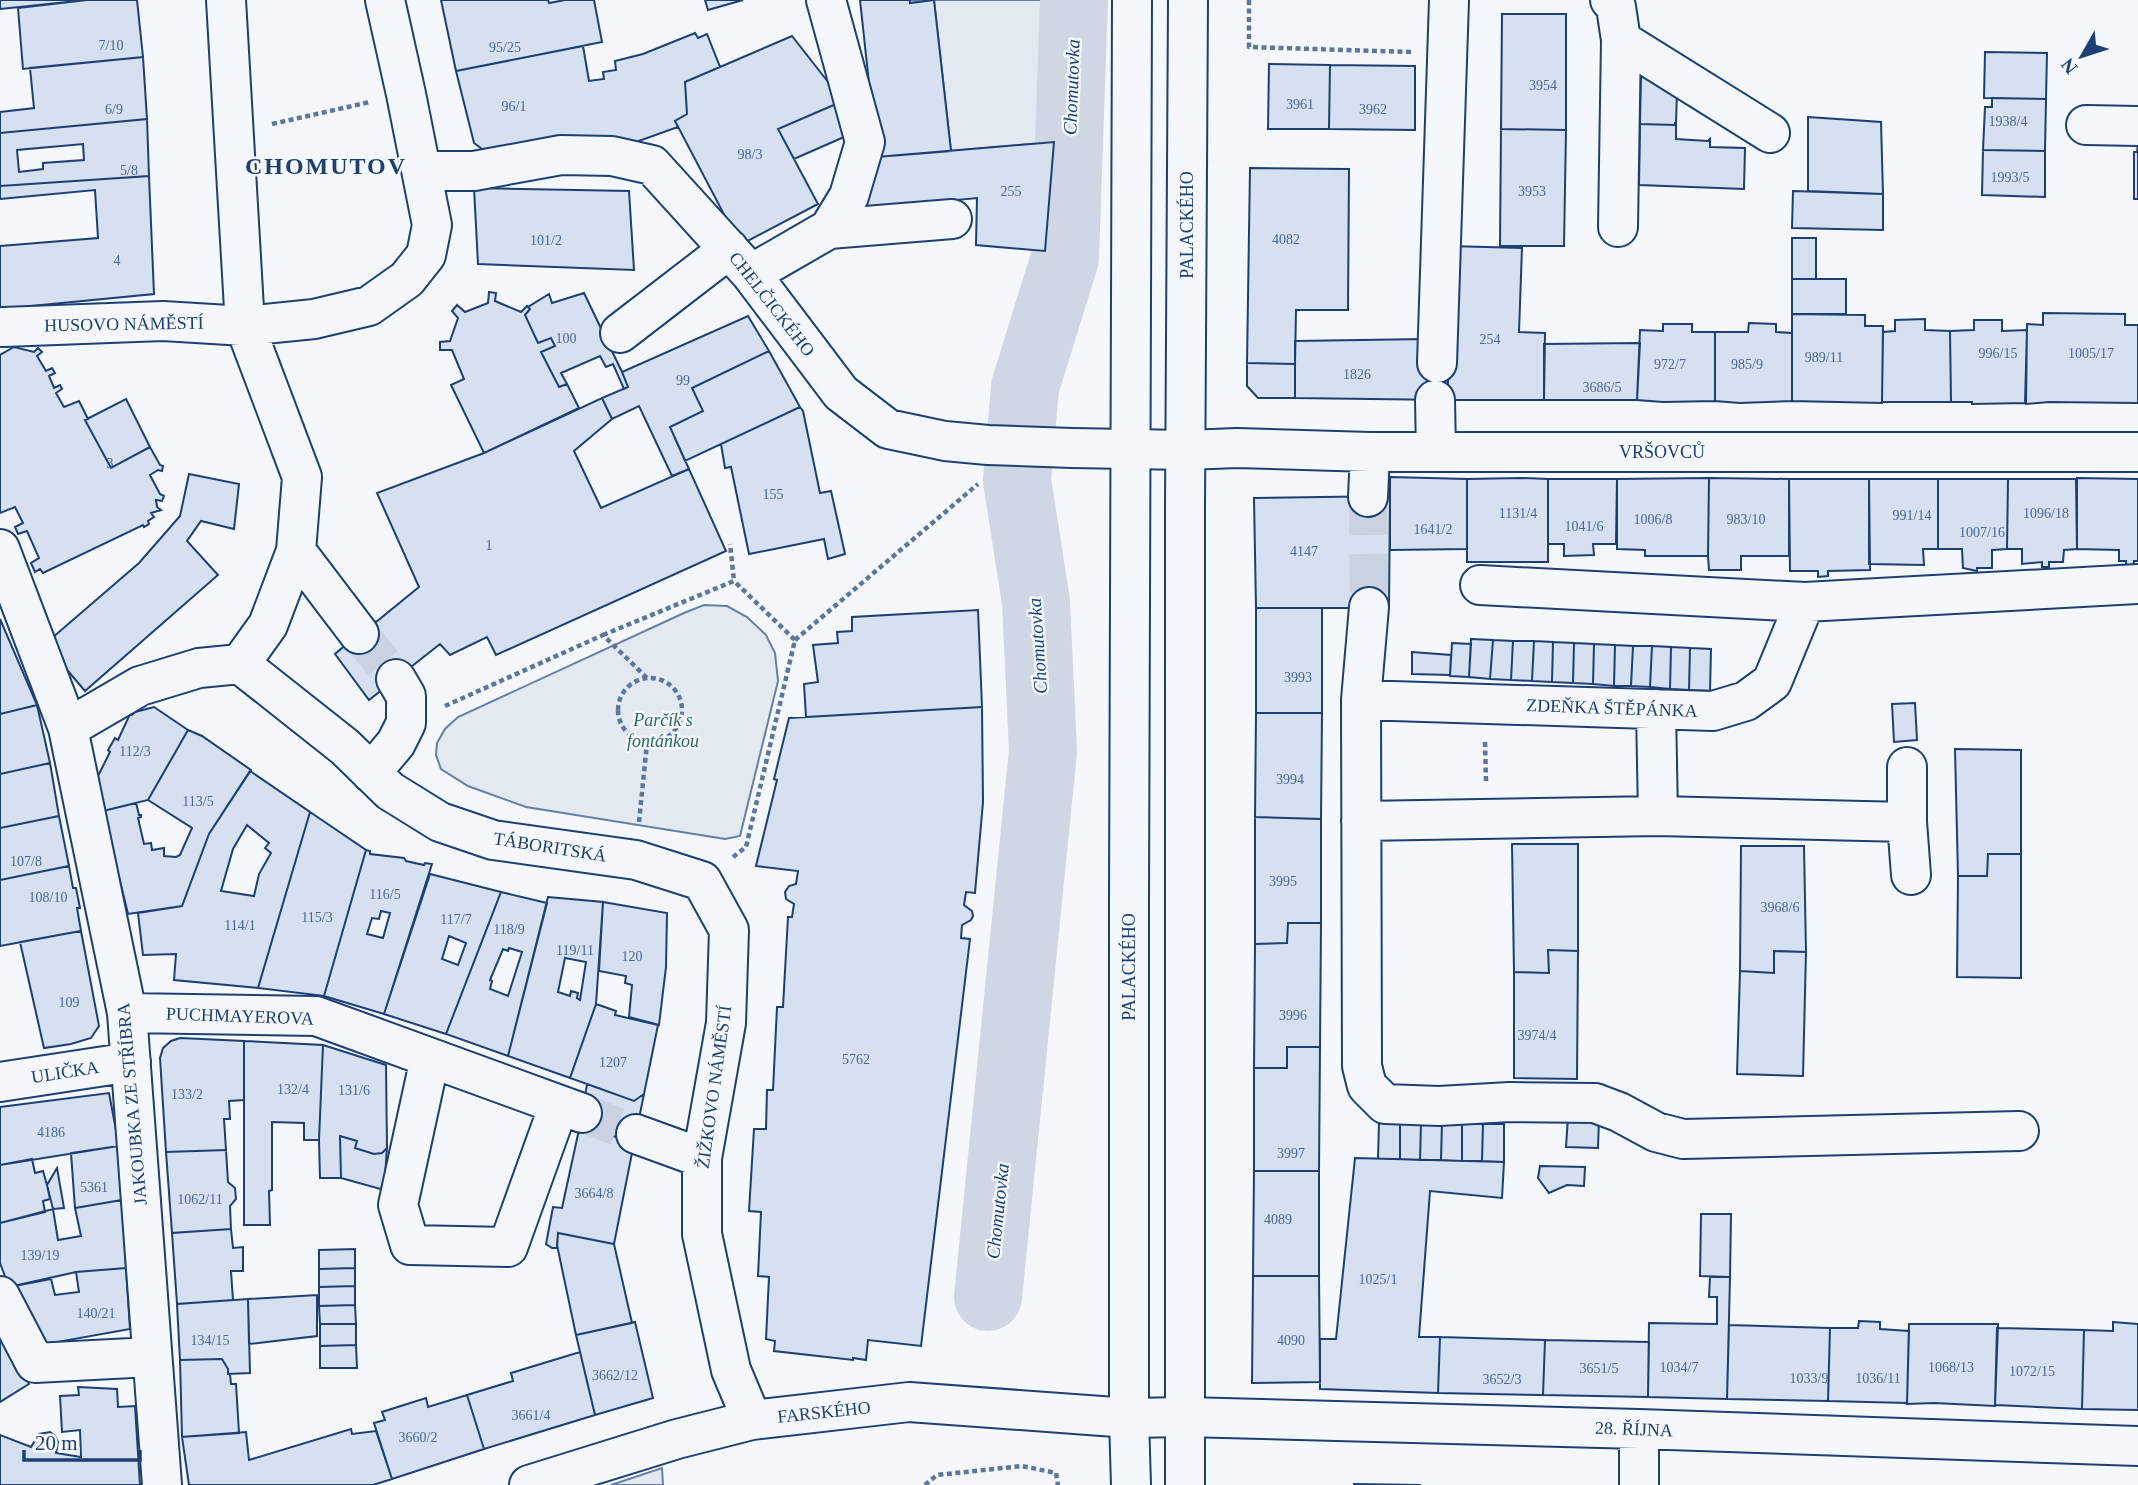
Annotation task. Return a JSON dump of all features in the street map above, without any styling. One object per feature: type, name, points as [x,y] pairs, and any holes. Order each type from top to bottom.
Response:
[{"type":"street","points":[[0,549],[68,727],[140,686],[199,668],[240,664],[268,625],[296,551],[302,477],[245,326],[226,0]]},
{"type":"street","name":"HUSOVO NÁMĚSTÍ","points":[[3,327],[163,321],[245,326],[314,319],[369,306],[407,279],[426,254],[432,226],[384,0]]},
{"type":"street","points":[[826,0],[865,142],[849,196],[829,229]]},
{"type":"street","name":"PALACKÉHO","points":[[1131,1485],[1132,0]]},
{"type":"street","name":"PALACKÉHO","points":[[1185,1485],[1188,0]]},
{"type":"street","points":[[1437,363],[1449,0]]},
{"type":"street","points":[[1610,0],[1616,7],[1621,40],[1618,227]]},
{"type":"street","points":[[1621,40],[1770,133]]},
{"type":"street","points":[[2086,125],[2138,126]]},
{"type":"street","name":"CHELČICKÉHO","points":[[422,171],[474,171],[561,155],[611,156],[652,165],[740,262],[841,393],[888,429],[945,441],[988,446],[1130,449]]},
{"type":"street","points":[[620,333],[740,262],[829,229],[952,219]]},
{"type":"street","points":[[1435,400],[1436,451]]},
{"type":"street","name":"VRŠOVCŮ","points":[[1186,450],[1237,448],[1370,452],[2138,452]]},
{"type":"street","points":[[1130,449],[1186,450]]},
{"type":"street","points":[[1368,497],[1370,452]]},
{"type":"street","points":[[296,551],[359,634]]},
{"type":"street","points":[[1480,585],[1805,602],[2138,584]]},
{"type":"street","name":"ZDEŇKA ŠTĚPÁNKA","points":[[1361,700],[1713,711],[1746,701],[1772,682],[1805,602]]},
{"type":"street","points":[[1369,607],[1361,700],[1362,1066],[1367,1086],[1385,1104],[1438,1106],[1510,1102],[1595,1103],[1619,1112],[1656,1132],[1683,1139],[2019,1132]]},
{"type":"street","name":"TÁBORITSKÁ","points":[[240,664],[345,747],[390,791],[440,822],[493,840],[636,860],[702,881]]},
{"type":"street","points":[[371,773],[396,743],[406,723],[406,696],[396,679]]},
{"type":"street","points":[[1656,709],[1658,816]]},
{"type":"street","name":"JAKOUBKA ZE STŘÍBRA","points":[[68,727],[127,1013],[162,1485]]},
{"type":"street","points":[[1907,767],[1911,875]]},
{"type":"street","points":[[1361,821],[1658,816],[1907,822]]},
{"type":"street","name":"ŽIŽKOVO NÁMĚSTÍ","points":[[702,881],[729,930],[726,1023],[702,1157],[702,1234],[731,1370],[752,1420]]},
{"type":"street","name":"PUCHMAYEROVA","points":[[127,1013],[316,1016],[571,1109],[508,1247],[410,1245],[398,1205],[430,1058]]},
{"type":"street","name":"ULIČKA","points":[[0,1082],[131,1062]]},
{"type":"street","points":[[636,1133],[702,1157]]},
{"type":"street","points":[[0,1296],[35,1363],[151,1357]]},
{"type":"street","name":"FARSKÉHO","points":[[529,1485],[677,1439],[752,1420],[909,1402],[1129,1418]]},
{"type":"street","name":"28. ŘÍJNA","points":[[1129,1418],[1185,1417],[1639,1429],[2138,1446]]},
{"type":"street","points":[[1639,1429],[1639,1485]]},
{"type":"path","points":[[1249,0],[1250,47],[1447,53]]},
{"type":"path","points":[[271,125],[372,102]]},
{"type":"path","points":[[702,881],[746,847],[795,639],[979,483]]},
{"type":"path","points":[[730,544],[734,581],[795,639]]},
{"type":"path","points":[[406,723],[603,635],[734,581]]},
{"type":"path","points":[[603,635],[647,678]]},
{"type":"path","points":[[647,678],[667,683],[676,690],[681,699],[682,710],[681,721],[668,738],[647,743],[637,740],[621,726],[617,705],[627,687],[647,678]]},
{"type":"path","points":[[1484,704],[1487,818]]},
{"type":"path","points":[[636,860],[647,743]]},
{"type":"path","points":[[925,1485],[937,1475],[1022,1466],[1056,1473],[1058,1485]]},
{"type":"green space","points":[[910,0],[934,0],[910,3]]},
{"type":"green space","points":[[934,0],[1061,0],[1063,25],[1054,142],[951,151]]},
{"type":"green space","name":"Parčík s fontánkou","points":[[704,605],[727,606],[747,617],[766,635],[775,653],[778,681],[740,836],[725,839],[526,807],[468,786],[441,769],[436,755],[437,743],[445,729],[458,717]]},
{"type":"green space","points":[[662,1468],[663,1485],[611,1485]]},
{"type":"building","points":[[0,0],[87,0],[0,9]]},
{"type":"building","points":[[87,0],[137,0],[143,57],[23,69],[18,8]]},
{"type":"building","points":[[441,0],[548,0],[549,3],[594,0],[602,42],[456,71]]},
{"type":"building","points":[[705,0],[743,0],[708,10]]},
{"type":"building","points":[[860,0],[910,0],[910,3],[934,0],[951,151],[877,157]]},
{"type":"building","points":[[1502,14],[1566,14],[1566,130],[1501,129]]},
{"type":"building","points":[[695,33],[698,38],[707,34],[720,67],[685,82],[687,114],[675,121],[678,127],[636,142],[482,149],[474,143],[456,71],[583,46],[589,81],[604,79],[603,72],[616,70],[615,61],[643,54]]},
{"type":"building","points":[[792,36],[843,101],[778,129],[818,204],[740,245],[675,121],[687,114],[685,82]]},
{"type":"building","points":[[1985,52],[2047,53],[2046,99],[1984,98]]},
{"type":"building","points":[[143,57],[147,119],[0,133],[0,112],[34,108],[30,68]]},
{"type":"building","points":[[1269,64],[1330,65],[1329,129],[1268,129]]},
{"type":"building","points":[[1330,65],[1415,66],[1415,130],[1329,129]]},
{"type":"building","points":[[1641,72],[1677,92],[1675,125],[1640,124]]},
{"type":"building","points":[[1992,98],[2046,99],[2045,151],[1983,150],[1985,107],[1992,107]]},
{"type":"building","points":[[843,101],[844,137],[794,159],[778,129]]},
{"type":"building","points":[[1808,117],[1881,122],[1883,194],[1808,191]]},
{"type":"building","points":[[147,119],[149,176],[0,186],[0,133]],"holes":[[[83,144],[84,160],[43,163],[43,169],[19,172],[17,150]]]},
{"type":"building","points":[[1675,123],[1676,139],[1710,139],[1710,147],[1745,148],[1744,189],[1639,185],[1640,124]]},
{"type":"building","points":[[1501,129],[1566,130],[1564,246],[1500,246]]},
{"type":"building","points":[[1054,142],[1045,251],[976,245],[977,198],[854,210],[877,157]]},
{"type":"building","points":[[2138,144],[2138,199],[2134,199],[2134,152],[2137,152]]},
{"type":"building","points":[[1983,150],[2045,151],[2045,197],[1982,195]]},
{"type":"building","points":[[1250,168],[1349,169],[1348,310],[1296,310],[1295,364],[1247,363]]},
{"type":"building","points":[[149,176],[154,294],[0,309],[0,246],[98,238],[95,190],[0,199],[0,186]]},
{"type":"building","points":[[474,188],[629,191],[634,270],[478,264]]},
{"type":"building","points":[[1793,191],[1883,194],[1883,230],[1792,228]]},
{"type":"building","points":[[1792,238],[1816,238],[1816,279],[1792,279]]},
{"type":"building","points":[[1449,246],[1522,248],[1519,332],[1545,333],[1544,400],[1447,400]]},
{"type":"building","points":[[1792,279],[1846,279],[1846,314],[1792,314]]},
{"type":"building","points":[[489,292],[496,293],[495,301],[521,312],[527,306],[530,309],[525,315],[538,343],[551,338],[555,346],[541,352],[559,387],[567,384],[579,408],[484,453],[451,385],[464,379],[452,350],[440,350],[440,342],[450,341],[458,318],[452,311],[457,305],[465,312],[488,303]]},
{"type":"building","points":[[584,293],[622,372],[628,387],[624,389],[613,364],[606,367],[600,356],[561,373],[567,384],[559,387],[541,352],[555,346],[551,338],[538,343],[525,315],[530,309],[528,307],[549,294],[552,303]]},
{"type":"building","points":[[2043,313],[2125,314],[2125,325],[2138,325],[2138,403],[2026,404],[2027,324],[2043,325]]},
{"type":"building","points":[[1792,314],[1865,315],[1865,326],[1883,326],[1882,403],[1792,401]]},
{"type":"building","points":[[748,316],[769,351],[692,388],[703,411],[670,427],[689,469],[672,476],[639,406],[612,419],[602,398],[628,387],[622,372]]},
{"type":"building","points":[[1925,319],[1925,330],[1950,331],[1951,402],[1882,402],[1883,332],[1895,331],[1895,320]]},
{"type":"building","points":[[1974,320],[2002,320],[2002,331],[2027,330],[2025,403],[1951,402],[1950,331],[1974,330]]},
{"type":"building","points":[[1749,323],[1776,324],[1776,332],[1792,333],[1792,401],[1715,401],[1715,332],[1748,332]]},
{"type":"building","points":[[1663,324],[1692,324],[1692,332],[1715,332],[1715,401],[1637,400],[1640,330],[1663,331]]},
{"type":"building","points":[[1426,339],[1449,363],[1447,400],[1295,398],[1295,341]]},
{"type":"building","points":[[1640,343],[1637,400],[1544,400],[1544,344]]},
{"type":"building","points":[[14,347],[34,352],[38,348],[42,352],[37,356],[46,371],[52,368],[55,373],[49,376],[54,388],[60,385],[62,389],[56,393],[64,407],[79,401],[88,419],[85,420],[111,468],[150,447],[163,466],[162,471],[158,470],[150,475],[160,494],[164,496],[162,501],[156,500],[157,507],[161,510],[151,513],[154,517],[148,521],[149,524],[43,573],[40,569],[35,572],[31,563],[39,558],[27,531],[18,534],[15,527],[23,523],[15,507],[0,513],[0,355]]},
{"type":"building","points":[[769,351],[800,407],[685,461],[670,427],[703,411],[692,388]]},
{"type":"building","points":[[1247,363],[1295,364],[1295,398],[1258,398],[1247,386]]},
{"type":"building","points":[[602,398],[612,419],[574,451],[601,508],[689,469],[726,551],[496,655],[487,637],[450,655],[440,644],[369,700],[335,654],[419,587],[377,493],[484,453]]},
{"type":"building","points":[[126,399],[150,447],[111,468],[85,420]]},
{"type":"building","points":[[800,407],[820,493],[831,491],[845,554],[828,559],[824,539],[749,554],[731,467],[725,468],[721,444]]},
{"type":"building","points":[[189,474],[239,484],[234,529],[201,521],[187,541],[218,575],[85,691],[45,644],[139,563],[180,516]]},
{"type":"building","points":[[1390,477],[1467,479],[1467,549],[1390,550]]},
{"type":"building","points":[[1709,478],[1708,556],[1645,556],[1645,550],[1617,549],[1617,479]]},
{"type":"building","points":[[1709,478],[1789,479],[1789,556],[1741,556],[1741,570],[1709,570]]},
{"type":"building","points":[[2077,478],[2138,479],[2138,561],[2134,561],[2133,568],[2126,568],[2126,561],[2119,561],[2119,550],[2077,549]]},
{"type":"building","points":[[1467,479],[1548,479],[1548,562],[1467,562]]},
{"type":"building","points":[[1548,479],[1617,479],[1616,544],[1593,544],[1594,555],[1564,556],[1564,544],[1548,544]]},
{"type":"building","points":[[1789,479],[1869,479],[1870,570],[1828,571],[1828,576],[1818,577],[1818,571],[1790,571]]},
{"type":"building","points":[[1869,479],[1938,479],[1938,549],[1923,549],[1924,565],[1869,564]]},
{"type":"building","points":[[1938,479],[2008,479],[2007,549],[1992,550],[1992,568],[1977,568],[1977,571],[1963,568],[1962,549],[1938,549]]},
{"type":"building","points":[[2008,479],[2076,479],[2077,549],[2064,550],[2063,562],[2049,562],[2049,567],[2042,567],[2042,562],[2022,564],[2022,549],[2007,549]]},
{"type":"building","points":[[1390,496],[1389,608],[1256,608],[1254,498]]},
{"type":"building","points":[[1256,608],[1322,608],[1322,713],[1256,713]]},
{"type":"building","points":[[978,610],[982,707],[806,717],[804,684],[818,682],[813,645],[838,643],[837,632],[852,631],[852,617]]},
{"type":"building","points":[[0,619],[37,705],[0,714]]},
{"type":"building","points":[[1471,639],[1493,640],[1490,679],[1469,677]]},
{"type":"building","points":[[1493,640],[1513,641],[1511,680],[1490,679]]},
{"type":"building","points":[[1513,641],[1534,641],[1532,681],[1511,680]]},
{"type":"building","points":[[1534,641],[1553,642],[1552,682],[1532,681]]},
{"type":"building","points":[[1553,642],[1574,643],[1573,683],[1552,682]]},
{"type":"building","points":[[1452,643],[1471,644],[1469,677],[1450,676]]},
{"type":"building","points":[[1574,643],[1594,644],[1593,684],[1573,683]]},
{"type":"building","points":[[1594,644],[1615,645],[1614,686],[1593,684]]},
{"type":"building","points":[[1615,645],[1633,646],[1631,686],[1614,686]]},
{"type":"building","points":[[1633,646],[1652,646],[1650,687],[1631,686]]},
{"type":"building","points":[[1652,646],[1671,647],[1670,689],[1650,687]]},
{"type":"building","points":[[1671,647],[1690,648],[1689,690],[1670,689]]},
{"type":"building","points":[[1690,648],[1711,649],[1710,691],[1689,690]]},
{"type":"building","points":[[1412,652],[1451,655],[1450,675],[1412,674]]},
{"type":"building","points":[[1915,703],[1917,740],[1894,742],[1892,704]]},
{"type":"building","points":[[37,705],[50,763],[0,774],[0,714]]},
{"type":"building","points":[[154,707],[188,730],[148,800],[103,811],[98,776],[110,752],[108,750],[115,738],[118,740],[130,714]]},
{"type":"building","points":[[982,707],[983,802],[975,893],[966,892],[964,905],[972,911],[973,916],[962,925],[961,938],[970,939],[921,1346],[868,1340],[866,1360],[774,1351],[775,1341],[766,1339],[769,1277],[758,1276],[761,1212],[749,1211],[754,1129],[766,1129],[767,1090],[773,1090],[777,1007],[783,1007],[788,917],[792,917],[794,904],[786,899],[785,892],[789,886],[796,884],[798,871],[756,866],[789,718]]},
{"type":"building","points":[[1256,713],[1322,713],[1321,819],[1255,817]]},
{"type":"building","points":[[188,730],[202,736],[251,770],[209,834],[182,906],[128,914],[103,811],[136,803],[141,815],[138,818],[144,844],[151,843],[152,850],[164,848],[164,856],[180,855],[192,828],[148,800]]},
{"type":"building","points":[[1955,749],[2021,750],[2021,854],[1988,854],[1987,876],[1958,876]]},
{"type":"building","points":[[50,763],[59,816],[0,828],[0,774]]},
{"type":"building","points":[[250,771],[310,812],[258,988],[174,980],[176,954],[143,955],[138,913],[182,906],[209,834]],"holes":[[[247,825],[269,843],[265,848],[271,853],[259,874],[254,896],[221,891],[233,849]]]},
{"type":"building","points":[[310,812],[366,850],[324,996],[258,988]]},
{"type":"building","points":[[59,816],[69,866],[0,880],[0,828]]},
{"type":"building","points":[[1255,817],[1321,819],[1321,923],[1288,923],[1287,943],[1255,944]]},
{"type":"building","points":[[1512,844],[1578,844],[1578,951],[1548,950],[1549,973],[1514,972]]},
{"type":"building","points":[[1741,846],[1804,846],[1806,952],[1774,951],[1774,973],[1740,971]]},
{"type":"building","points":[[366,850],[370,851],[370,854],[404,858],[406,861],[424,865],[432,864],[384,1014],[324,996]],"holes":[[[381,911],[390,913],[383,938],[367,934],[372,918],[379,919]]]},
{"type":"building","points":[[1988,854],[2021,854],[2021,978],[1957,977],[1958,876],[1987,876]]},
{"type":"building","points":[[69,866],[80,908],[77,908],[81,931],[0,946],[0,880]]},
{"type":"building","points":[[430,874],[501,892],[446,1034],[384,1014]],"holes":[[[449,936],[466,943],[458,965],[442,959]]]},
{"type":"building","points":[[501,892],[547,903],[508,1056],[446,1034]],"holes":[[[503,949],[522,952],[508,996],[490,989],[490,980]]]},
{"type":"building","points":[[548,897],[603,902],[596,1004],[570,1078],[508,1056]],"holes":[[[565,958],[586,962],[580,1000],[577,998],[578,993],[571,991],[570,996],[558,992]]]},
{"type":"building","points":[[603,902],[667,913],[666,967],[659,1025],[629,1017],[632,985],[625,983],[626,976],[599,971]]},
{"type":"building","points":[[1288,923],[1321,923],[1320,1047],[1287,1047],[1287,1068],[1254,1068],[1255,944],[1287,943]]},
{"type":"building","points":[[81,931],[99,1026],[91,1038],[44,1048],[20,942]]},
{"type":"building","points":[[1548,950],[1578,951],[1577,1079],[1514,1078],[1514,972],[1549,973]]},
{"type":"building","points":[[1774,951],[1806,952],[1803,1076],[1737,1074],[1740,971],[1774,973]]},
{"type":"building","points":[[596,1004],[616,1011],[615,1015],[658,1025],[644,1094],[634,1101],[570,1078]]},
{"type":"building","points":[[180,1038],[244,1041],[244,1100],[229,1101],[230,1119],[224,1119],[226,1150],[166,1152],[160,1058],[163,1048]]},
{"type":"building","points":[[244,1041],[323,1045],[319,1140],[304,1140],[304,1123],[272,1122],[270,1225],[244,1225]]},
{"type":"building","points":[[323,1045],[386,1065],[387,1148],[382,1153],[374,1154],[355,1148],[357,1141],[340,1136],[341,1178],[320,1178]]},
{"type":"building","points":[[1287,1047],[1320,1047],[1319,1171],[1254,1171],[1254,1068],[1287,1068]]},
{"type":"building","points":[[587,1084],[634,1101],[644,1094],[634,1143],[580,1125]]},
{"type":"building","points":[[109,1093],[119,1146],[0,1165],[0,1107]]},
{"type":"building","points":[[1568,1117],[1599,1119],[1598,1148],[1566,1147]]},
{"type":"building","points":[[1379,1122],[1400,1122],[1400,1159],[1378,1159]]},
{"type":"building","points":[[1400,1122],[1421,1123],[1420,1160],[1400,1159]]},
{"type":"building","points":[[1421,1123],[1442,1123],[1441,1160],[1420,1160]]},
{"type":"building","points":[[1442,1123],[1462,1124],[1462,1161],[1441,1160]]},
{"type":"building","points":[[1462,1124],[1483,1124],[1482,1161],[1462,1161]]},
{"type":"building","points":[[1483,1124],[1504,1124],[1504,1162],[1482,1161]]},
{"type":"building","points":[[580,1125],[634,1143],[614,1244],[558,1233],[557,1248],[552,1248],[546,1244],[553,1207],[562,1208]]},
{"type":"building","points":[[340,1136],[357,1141],[355,1148],[374,1154],[382,1153],[387,1148],[384,1190],[341,1178]]},
{"type":"building","points":[[119,1146],[122,1200],[75,1208],[71,1153]]},
{"type":"building","points":[[226,1150],[228,1182],[235,1188],[236,1199],[230,1206],[231,1229],[172,1233],[166,1152]]},
{"type":"building","points":[[1355,1158],[1504,1162],[1502,1198],[1430,1191],[1419,1337],[1440,1337],[1438,1393],[1320,1389],[1320,1339],[1336,1339]]},
{"type":"building","points":[[32,1159],[35,1173],[43,1171],[47,1185],[50,1199],[43,1201],[45,1212],[0,1223],[0,1165]]},
{"type":"building","points":[[1540,1166],[1585,1167],[1584,1186],[1567,1185],[1549,1193],[1538,1178]]},
{"type":"building","points":[[57,1168],[64,1208],[53,1209],[47,1185]]},
{"type":"building","points":[[1254,1171],[1319,1171],[1319,1276],[1253,1276]]},
{"type":"building","points":[[122,1200],[126,1268],[76,1272],[9,1287],[0,1263],[0,1223],[53,1209],[58,1240],[81,1236],[75,1208]]},
{"type":"building","points":[[1701,1214],[1731,1214],[1730,1277],[1700,1276]]},
{"type":"building","points":[[231,1229],[233,1248],[243,1247],[243,1271],[231,1271],[233,1300],[177,1304],[172,1233]]},
{"type":"building","points":[[558,1233],[614,1244],[632,1323],[576,1335],[557,1245]]},
{"type":"building","points":[[355,1249],[355,1268],[319,1269],[319,1250]]},
{"type":"building","points":[[126,1268],[130,1329],[41,1345],[9,1287],[51,1279],[55,1295],[79,1292],[76,1272]]},
{"type":"building","points":[[355,1268],[355,1286],[319,1287],[319,1269]]},
{"type":"building","points":[[1253,1276],[1319,1276],[1320,1382],[1252,1383]]},
{"type":"building","points":[[1710,1277],[1730,1277],[1727,1399],[1648,1397],[1649,1323],[1717,1324],[1717,1297],[1709,1297]]},
{"type":"building","points":[[355,1286],[355,1305],[319,1306],[319,1287]]},
{"type":"building","points":[[317,1295],[317,1336],[249,1344],[248,1299]]},
{"type":"building","points":[[248,1299],[250,1373],[228,1374],[222,1359],[180,1360],[177,1304]]},
{"type":"building","points":[[355,1305],[356,1324],[320,1324],[319,1306]]},
{"type":"building","points":[[1859,1321],[1880,1322],[1880,1329],[1909,1331],[1907,1403],[1828,1401],[1830,1328],[1858,1328]]},
{"type":"building","points":[[635,1322],[653,1398],[595,1415],[576,1335]]},
{"type":"building","points":[[2113,1322],[2138,1324],[2138,1410],[2082,1409],[2084,1330],[2113,1331]]},
{"type":"building","points":[[320,1324],[356,1324],[356,1345],[320,1346]]},
{"type":"building","points":[[1909,1324],[1998,1324],[1995,1406],[1907,1404]]},
{"type":"building","points":[[1729,1325],[1830,1328],[1828,1401],[1727,1399]]},
{"type":"building","points":[[1997,1328],[2084,1330],[2082,1409],[1995,1405]]},
{"type":"building","points":[[0,1332],[29,1384],[0,1402]]},
{"type":"building","points":[[1440,1337],[1545,1340],[1543,1395],[1438,1393]]},
{"type":"building","points":[[1545,1340],[1649,1342],[1648,1397],[1543,1395]]},
{"type":"building","points":[[356,1345],[357,1368],[320,1368],[320,1346]]},
{"type":"building","points":[[580,1352],[595,1415],[484,1449],[467,1395],[513,1381],[511,1373]]},
{"type":"building","points":[[222,1359],[230,1374],[231,1384],[236,1384],[239,1433],[182,1437],[180,1360]]},
{"type":"building","points":[[78,1387],[117,1389],[118,1407],[135,1406],[140,1485],[0,1485],[0,1435],[31,1447],[39,1434],[50,1432],[58,1442],[56,1453],[81,1457],[80,1430],[62,1432],[60,1396],[79,1395]]},
{"type":"building","points":[[467,1395],[484,1449],[392,1479],[374,1423],[385,1420],[382,1412],[426,1398],[428,1407]]},
{"type":"building","points":[[351,1429],[352,1434],[376,1431],[392,1479],[373,1485],[189,1485],[182,1437],[246,1432],[249,1460]]},
{"type":"building","points":[[1354,1484],[1421,1485],[1354,1485]]},
{"type":"waterway","name":"Chomutovka","points":[[988,1297],[1043,751],[1036,602],[1017,480],[1025,387],[1065,258],[1074,0]]},
{"type":"tunnel","points":[[1368,497],[1369,607]]},
{"type":"tunnel","points":[[359,634],[396,679]]},
{"type":"tunnel","points":[[582,1113],[636,1134]]},
{"type":"district","name":"CHOMUTOV","points":[[326,166]]}]
